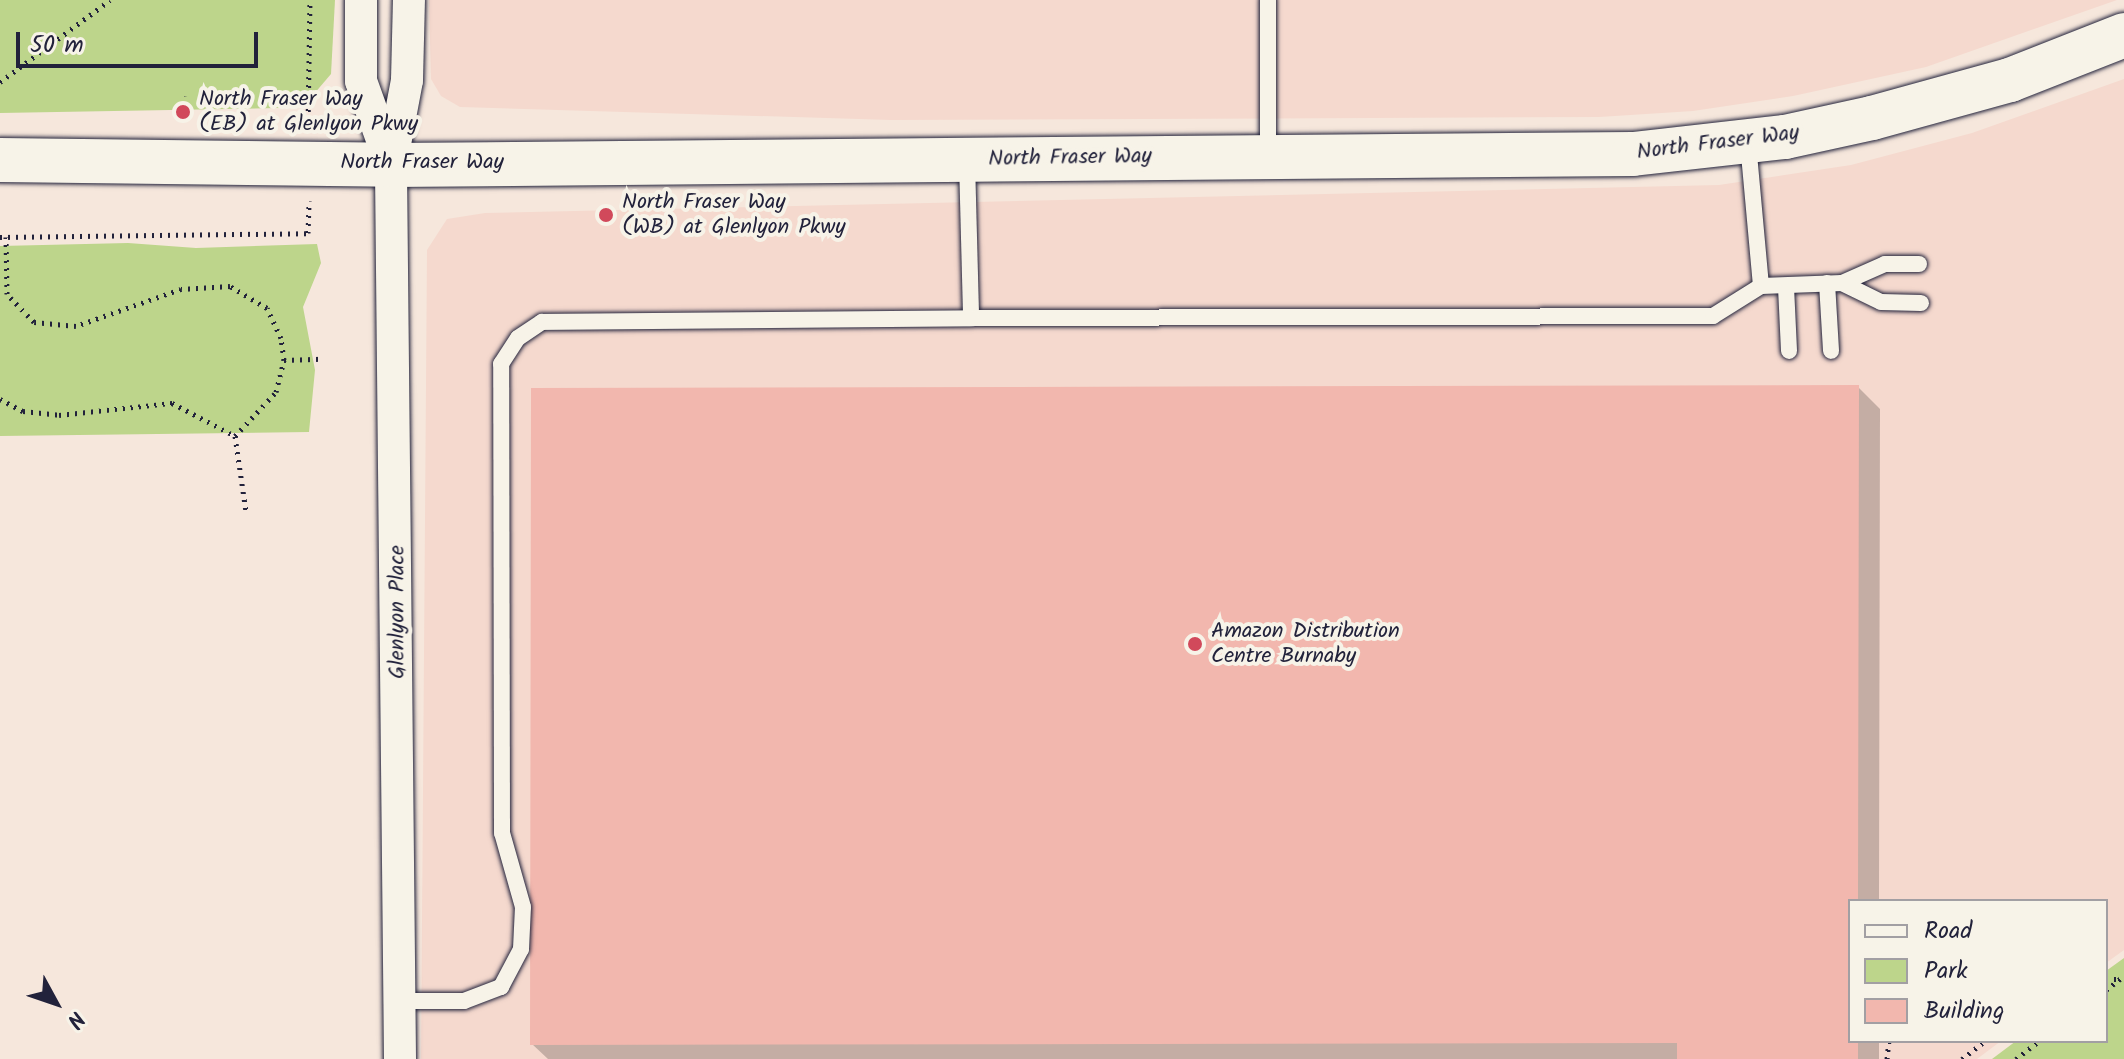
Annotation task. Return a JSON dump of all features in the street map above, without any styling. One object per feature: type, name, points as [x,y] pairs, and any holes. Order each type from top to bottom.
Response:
[{"type":"street","points":[[361,0],[361,81],[391,165]]},
{"type":"street","points":[[391,165],[407,80],[409,0]]},
{"type":"street","name":"North Fraser Way","points":[[0,160],[391,165],[1633,154],[1748,142],[1955,97],[2124,35]]},
{"type":"street","name":"Glenlyon Place","points":[[391,165],[400,1059]]},
{"type":"lane","points":[[1268,0],[1268,156]]},
{"type":"lane","points":[[1748,142],[1761,286]]},
{"type":"lane","points":[[967,159],[971,318]]},
{"type":"lane","points":[[399,1001],[464,1001],[501,987],[521,949],[523,907],[502,833],[501,364],[518,338],[542,322],[1713,316],[1761,286],[1834,283],[1885,264],[1919,264]]},
{"type":"lane","points":[[1834,283],[1881,302],[1921,303]]},
{"type":"lane","points":[[1831,351],[1834,283]]},
{"type":"lane","points":[[1786,287],[1789,351]]},
{"type":"path","points":[[0,82],[57,45],[110,0]]},
{"type":"path","points":[[308,101],[310,0]]},
{"type":"path","points":[[183,112],[185,96]]},
{"type":"path","points":[[235,436],[276,392],[284,360],[281,338],[267,308],[230,286],[196,286],[105,318],[52,327],[21,312],[3,290],[3,237],[100,231],[196,238],[308,233],[309,209]]},
{"type":"path","points":[[284,360],[322,359]]},
{"type":"path","points":[[0,399],[23,411],[59,415],[172,403],[235,436]]},
{"type":"path","points":[[235,436],[246,511]]},
{"type":"path","points":[[1962,1059],[1982,1043]]},
{"type":"path","points":[[2016,1059],[2036,1043]]},
{"type":"shaded area","points":[[429,0],[2117,0],[1926,67],[1793,96],[1693,111],[1599,117],[891,120],[460,107],[441,96],[431,79]]},
{"type":"shaded area","name":"Amazon Distribution Centre Burnaby","points":[[2124,79],[2124,950],[2108,962],[2108,899],[1848,899],[1848,1043],[1998,1043],[1977,1059],[421,1059],[427,250],[447,219],[485,213],[1719,185],[1851,165],[1972,133]]},
{"type":"green space","points":[[0,0],[335,0],[331,74],[308,101],[277,108],[0,113]]},
{"type":"green space","points":[[128,243],[196,248],[317,244],[321,263],[303,307],[315,370],[309,432],[0,436],[0,246]]},
{"type":"green space","points":[[2124,958],[2124,1059],[1992,1059],[2013,1043],[2108,1043],[2108,970]]},
{"type":"building","name":"Amazon Distribution Centre Burnaby","points":[[1859,385],[1858,899],[1848,899],[1848,1043],[1858,1043],[1858,1059],[1677,1059],[1677,1043],[530,1045],[531,388]]},
{"type":"place","name":"North Fraser Way (EB) at Glenlyon Pkwy","points":[[183,112]]},
{"type":"place","name":"North Fraser Way (WB) at Glenlyon Pkwy","points":[[606,215]]},
{"type":"place","name":"Amazon Distribution Centre Burnaby","points":[[1195,644]]}]
